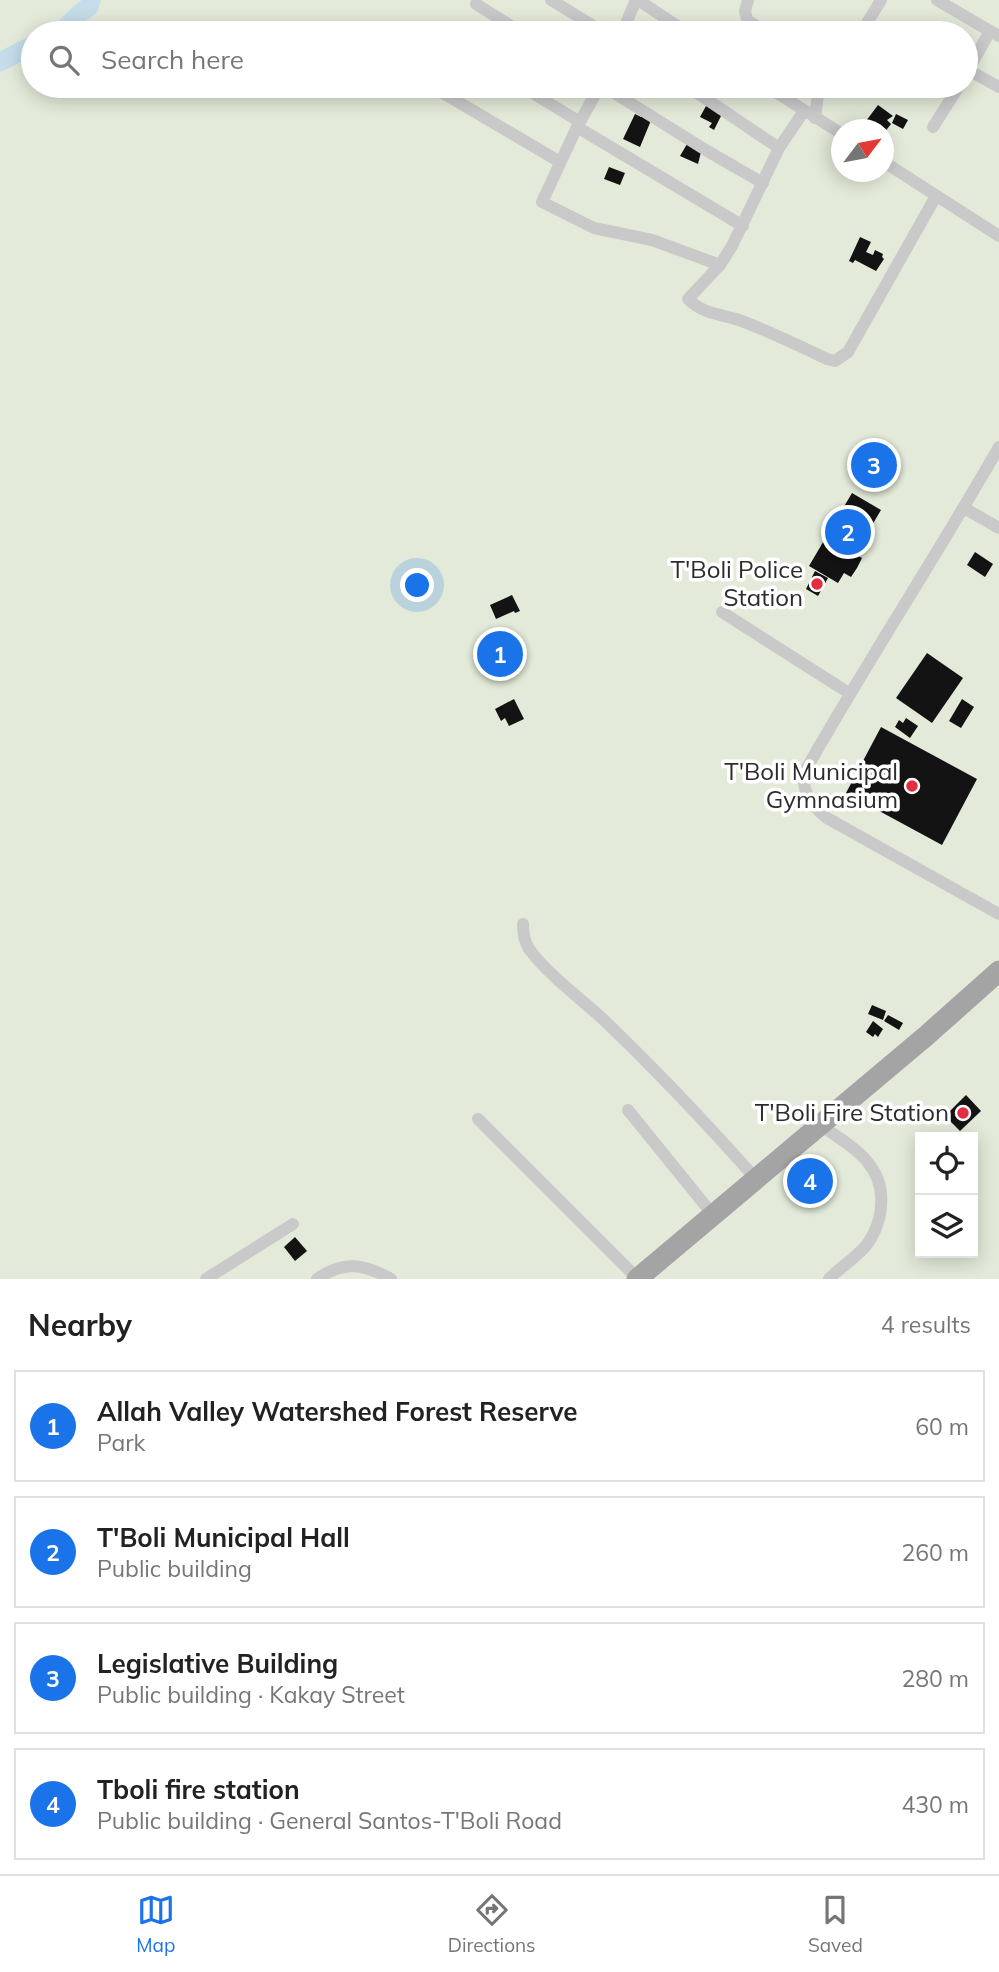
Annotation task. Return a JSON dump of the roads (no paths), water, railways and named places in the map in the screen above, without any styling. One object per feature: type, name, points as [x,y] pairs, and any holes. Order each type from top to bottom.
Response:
[{"type":"main road","points":[[638,1279],[999,971]]},
{"type":"street","points":[[551,0],[585,21]]},
{"type":"street","points":[[627,21],[637,0],[669,21]]},
{"type":"street","points":[[748,0],[745,11],[749,21]]},
{"type":"street","points":[[868,21],[881,0]]},
{"type":"street","points":[[937,0],[973,21]]},
{"type":"street","points":[[476,4],[503,21]]},
{"type":"street","points":[[978,24],[995,34],[978,57]]},
{"type":"street","points":[[978,77],[999,87]]},
{"type":"street","points":[[452,98],[560,162]]},
{"type":"street","points":[[539,98],[743,226]]},
{"type":"street","points":[[594,98],[542,202],[594,228],[652,240],[720,265]]},
{"type":"street","points":[[621,98],[763,183]]},
{"type":"street","points":[[705,98],[779,148]]},
{"type":"street","points":[[785,98],[831,128]]},
{"type":"street","points":[[815,98],[810,114],[779,148],[743,226],[720,265],[688,299],[694,305],[704,311],[762,329],[835,361],[851,347],[936,196]]},
{"type":"street","points":[[933,127],[951,98]]},
{"type":"street","points":[[894,169],[999,236]]},
{"type":"street","points":[[999,447],[804,773],[806,793],[811,804],[827,818],[999,914]]},
{"type":"street","points":[[964,508],[999,528]]},
{"type":"street","points":[[722,612],[849,694]]},
{"type":"street","points":[[523,924],[523,936],[540,962],[662,1077],[756,1179]]},
{"type":"street","points":[[628,1110],[713,1215]]},
{"type":"street","points":[[478,1119],[638,1279]]},
{"type":"street","points":[[820,1125],[860,1153],[881,1181],[883,1195],[881,1214],[874,1233],[863,1249],[829,1279]]},
{"type":"street","points":[[206,1279],[293,1224]]},
{"type":"street","points":[[317,1279],[326,1272],[358,1265],[373,1269],[391,1279]]},
{"type":"waterway","points":[[72,21],[89,7],[91,0]]},
{"type":"waterway","points":[[0,62],[21,51]]},
{"type":"place","name":"Legislative Building","points":[[874,465]]},
{"type":"place","name":"T'Boli Municipal Hall","points":[[848,532]]},
{"type":"place","name":"T'Boli Police Station","points":[[817,584]]},
{"type":"place","name":"Allah Valley Watershed Forest Reserve","points":[[500,654]]},
{"type":"place","name":"T'Boli Municipal Gymnasium","points":[[912,786]]},
{"type":"place","name":"T'Boli Fire Station","points":[[963,1113]]},
{"type":"place","name":"Tboli fire station","points":[[810,1181]]}]
